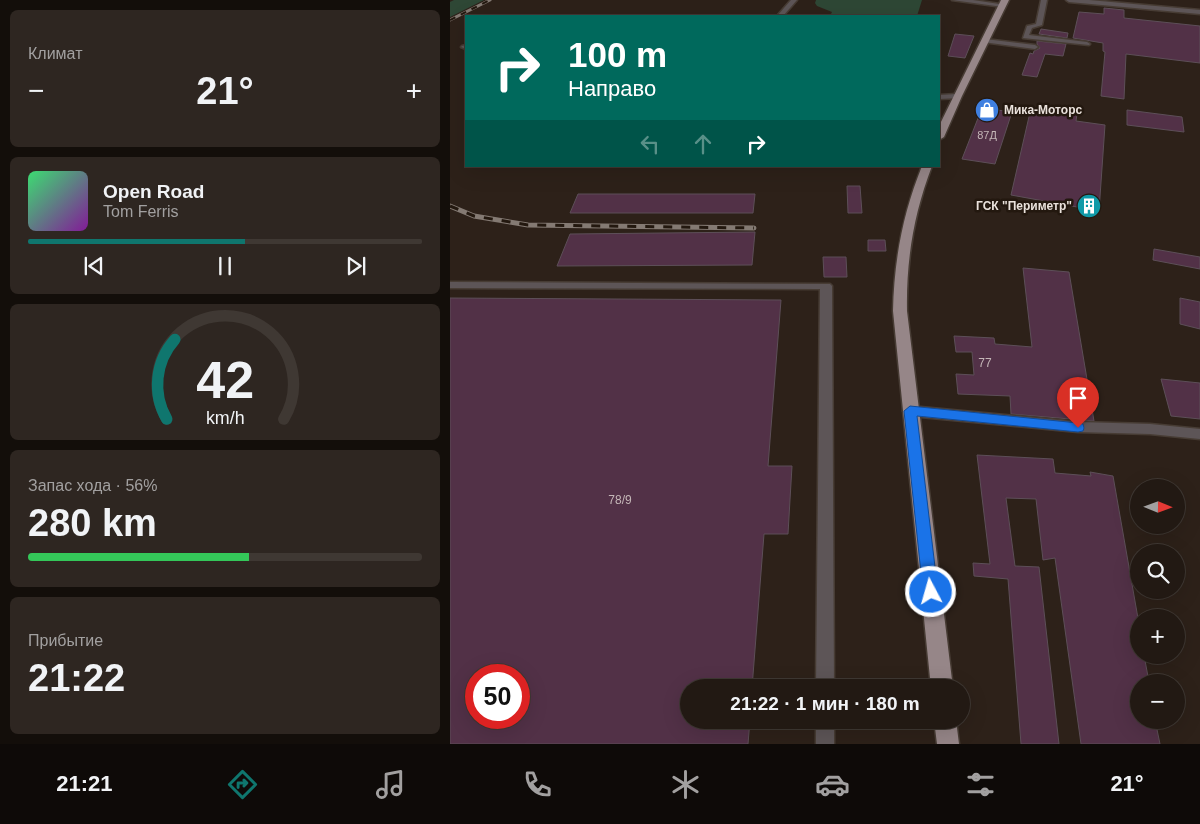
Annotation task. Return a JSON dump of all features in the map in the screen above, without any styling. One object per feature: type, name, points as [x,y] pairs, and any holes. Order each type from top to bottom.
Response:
[{"type":"main road","points":[[940,135],[956,96],[1004,2]]},
{"type":"main road","points":[[926,167],[907,225],[900,292],[900,311],[941,679]]},
{"type":"main road","points":[[946,729],[948,744]]},
{"type":"lane","points":[[781,15],[794,0]]},
{"type":"lane","points":[[955,0],[1004,2]]},
{"type":"lane","points":[[1044,0],[1039,25],[1029,27],[1025,37],[1087,44]]},
{"type":"lane","points":[[1069,0],[1200,12]]},
{"type":"lane","points":[[985,41],[1035,47]]},
{"type":"lane","points":[[940,97],[956,96]]},
{"type":"lane","points":[[450,285],[826,286],[826,679]]},
{"type":"lane","points":[[910,411],[1078,428],[1150,430],[1200,434]]},
{"type":"lane","points":[[825,744],[826,729]]},
{"type":"green space","points":[[454,0],[484,0],[450,17],[450,2]]},
{"type":"green space","points":[[816,0],[922,0],[917,15],[830,15],[832,12],[817,6]]},
{"type":"building","points":[[1104,8],[1124,10],[1124,18],[1200,26],[1200,63],[1126,54],[1124,99],[1101,96],[1105,52],[1103,51],[1103,43],[1073,38],[1079,12],[1104,14]]},
{"type":"building","points":[[1041,29],[1068,33],[1067,38],[1039,34]]},
{"type":"building","points":[[955,34],[974,36],[965,58],[948,56]]},
{"type":"building","points":[[1037,41],[1066,44],[1063,56],[1045,54],[1037,77],[1022,75],[1030,53],[1033,54],[1034,51],[1040,48]]},
{"type":"building","points":[[982,108],[1012,112],[995,164],[962,159]]},
{"type":"building","points":[[1031,108],[1077,114],[1076,121],[1105,125],[1099,211],[1011,195]]},
{"type":"building","points":[[1127,110],[1182,117],[1184,132],[1127,125]]},
{"type":"building","points":[[847,186],[860,186],[862,213],[848,213]]},
{"type":"building","points":[[578,194],[755,194],[753,213],[570,213]]},
{"type":"building","points":[[755,232],[752,265],[557,266],[570,234]]},
{"type":"building","points":[[868,240],[885,240],[886,251],[868,251]]},
{"type":"building","points":[[1154,249],[1200,257],[1200,269],[1153,260]]},
{"type":"building","points":[[823,257],[846,257],[847,277],[824,277]]},
{"type":"building","points":[[1023,268],[1069,272],[1094,421],[1011,414],[1010,396],[958,394],[956,374],[974,375],[972,352],[956,352],[954,336],[994,338],[995,344],[1032,347]]},
{"type":"building","points":[[450,298],[781,300],[768,466],[792,466],[788,534],[764,534],[753,679],[680,679],[680,729],[749,729],[748,744],[450,744]]},
{"type":"building","points":[[1180,298],[1200,302],[1200,329],[1180,324]]},
{"type":"building","points":[[1161,379],[1200,383],[1200,419],[1171,416]]},
{"type":"building","points":[[977,455],[1053,459],[1055,473],[1091,476],[1090,472],[1113,476],[1130,573],[1130,599],[1135,599],[1136,609],[1130,609],[1130,664],[1146,664],[1148,674],[1130,674],[1130,729],[1157,729],[1160,744],[1081,744],[1055,558],[1043,560],[1036,499],[1006,498],[1015,566],[1039,567],[1059,744],[1021,744],[1008,579],[974,576],[973,563],[990,564]]},
{"type":"railway","points":[[450,20],[490,0]]},
{"type":"railway","points":[[450,206],[474,216],[528,225],[754,228]]},
{"type":"place","name":"Мика-Моторс","points":[[987,110]]},
{"type":"place","name":"ГСК \"Периметр\"","points":[[1089,206]]},
{"type":"route","points":[[931,592],[910,411],[1078,428]]}]
